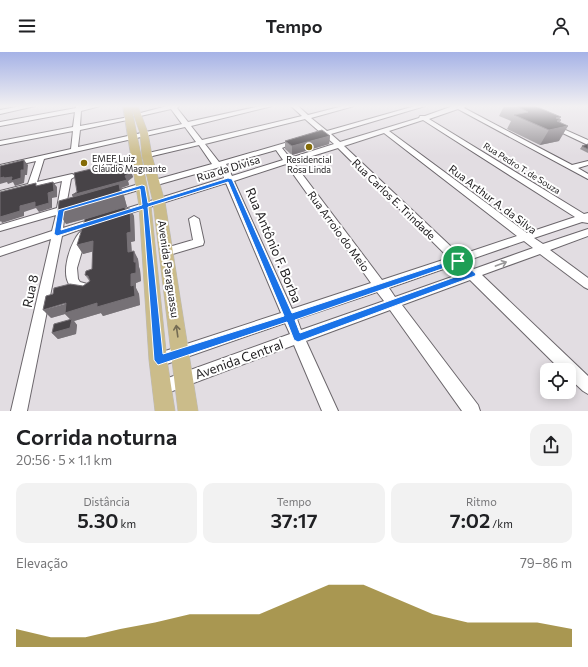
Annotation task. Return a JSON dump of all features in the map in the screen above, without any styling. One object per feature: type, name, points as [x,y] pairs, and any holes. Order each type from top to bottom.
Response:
[{"type":"main road","name":"Avenida Paraguassu","points":[[134,123],[152,204],[166,252],[188,411]]},
{"type":"main road","name":"Avenida Paraguassu","points":[[152,204],[158,360],[165,411]]},
{"type":"street","points":[[74,149],[77,123]]},
{"type":"street","points":[[0,143],[76,128],[93,123]]},
{"type":"street","points":[[0,166],[192,123]]},
{"type":"street","points":[[98,169],[201,142],[287,123]]},
{"type":"street","name":"Rua Carlos E. Trindade","points":[[313,123],[339,145],[588,386]]},
{"type":"street","points":[[312,137],[361,123]]},
{"type":"street","name":"Rua da Divisa","points":[[0,252],[412,123]]},
{"type":"street","name":"Rua Pedro T. de Souza","points":[[431,123],[586,219]]},
{"type":"street","points":[[488,123],[588,177]]},
{"type":"street","name":"Rua Antônio F. Borba","points":[[187,124],[230,179],[330,411]]},
{"type":"street","points":[[545,124],[588,143]]},
{"type":"street","name":"Rua Arthur A. da Silva","points":[[385,131],[588,284]]},
{"type":"street","points":[[98,199],[292,143]]},
{"type":"street","name":"Rua Arroio do Meio","points":[[278,147],[472,411]]},
{"type":"street","points":[[0,166],[41,158],[74,149]]},
{"type":"street","points":[[32,186],[41,158]]},
{"type":"street","points":[[571,168],[588,163]]},
{"type":"street","points":[[0,194],[82,173]]},
{"type":"street","name":"Rua 8","points":[[19,411],[57,234],[67,177]]},
{"type":"street","points":[[0,228],[76,206]]},
{"type":"street","points":[[166,252],[199,242],[194,219]]},
{"type":"street","name":"Avenida Central","points":[[158,360],[290,318],[525,238],[586,219]]},
{"type":"street","points":[[85,225],[71,268],[72,281],[78,286],[89,289]]},
{"type":"street","name":"Avenida Central","points":[[162,387],[588,232]]},
{"type":"building","points":[[532,123],[561,123],[568,126],[549,130]]},
{"type":"building","points":[[322,130],[330,136],[292,146],[285,141]]},
{"type":"building","points":[[588,144],[588,149],[582,146]]},
{"type":"building","points":[[24,160],[24,170],[21,170],[21,178],[11,181],[12,177],[0,178],[0,166]]},
{"type":"building","points":[[121,162],[124,170],[130,169],[131,172],[125,176],[127,180],[72,195],[77,192],[74,173]]},
{"type":"building","points":[[53,182],[54,191],[48,193],[49,203],[35,207],[35,202],[20,206],[20,211],[0,217],[0,192],[36,183],[36,186]]},
{"type":"building","points":[[119,184],[121,195],[58,212],[59,201]]},
{"type":"building","points":[[125,207],[125,209],[130,208],[131,232],[127,233],[128,252],[134,251],[134,262],[136,262],[136,273],[131,274],[131,286],[134,285],[135,296],[97,307],[97,303],[65,313],[66,303],[43,310],[46,296],[53,294],[54,288],[70,284],[83,286],[90,281],[88,276],[85,275],[86,271],[92,269],[93,241],[77,245],[85,219]]},
{"type":"building","points":[[72,319],[70,328],[52,333],[54,324]]},
{"type":"place","name":"Residencial Rosa Linda","points":[[309,147]]},
{"type":"place","name":"EMEF Luiz Cláudio Magnante","points":[[84,163]]},
{"type":"route","points":[[458,261],[290,318],[230,179],[145,206],[142,186],[61,210],[57,234],[145,206],[158,360],[290,318],[298,338],[472,274],[458,261]]}]
